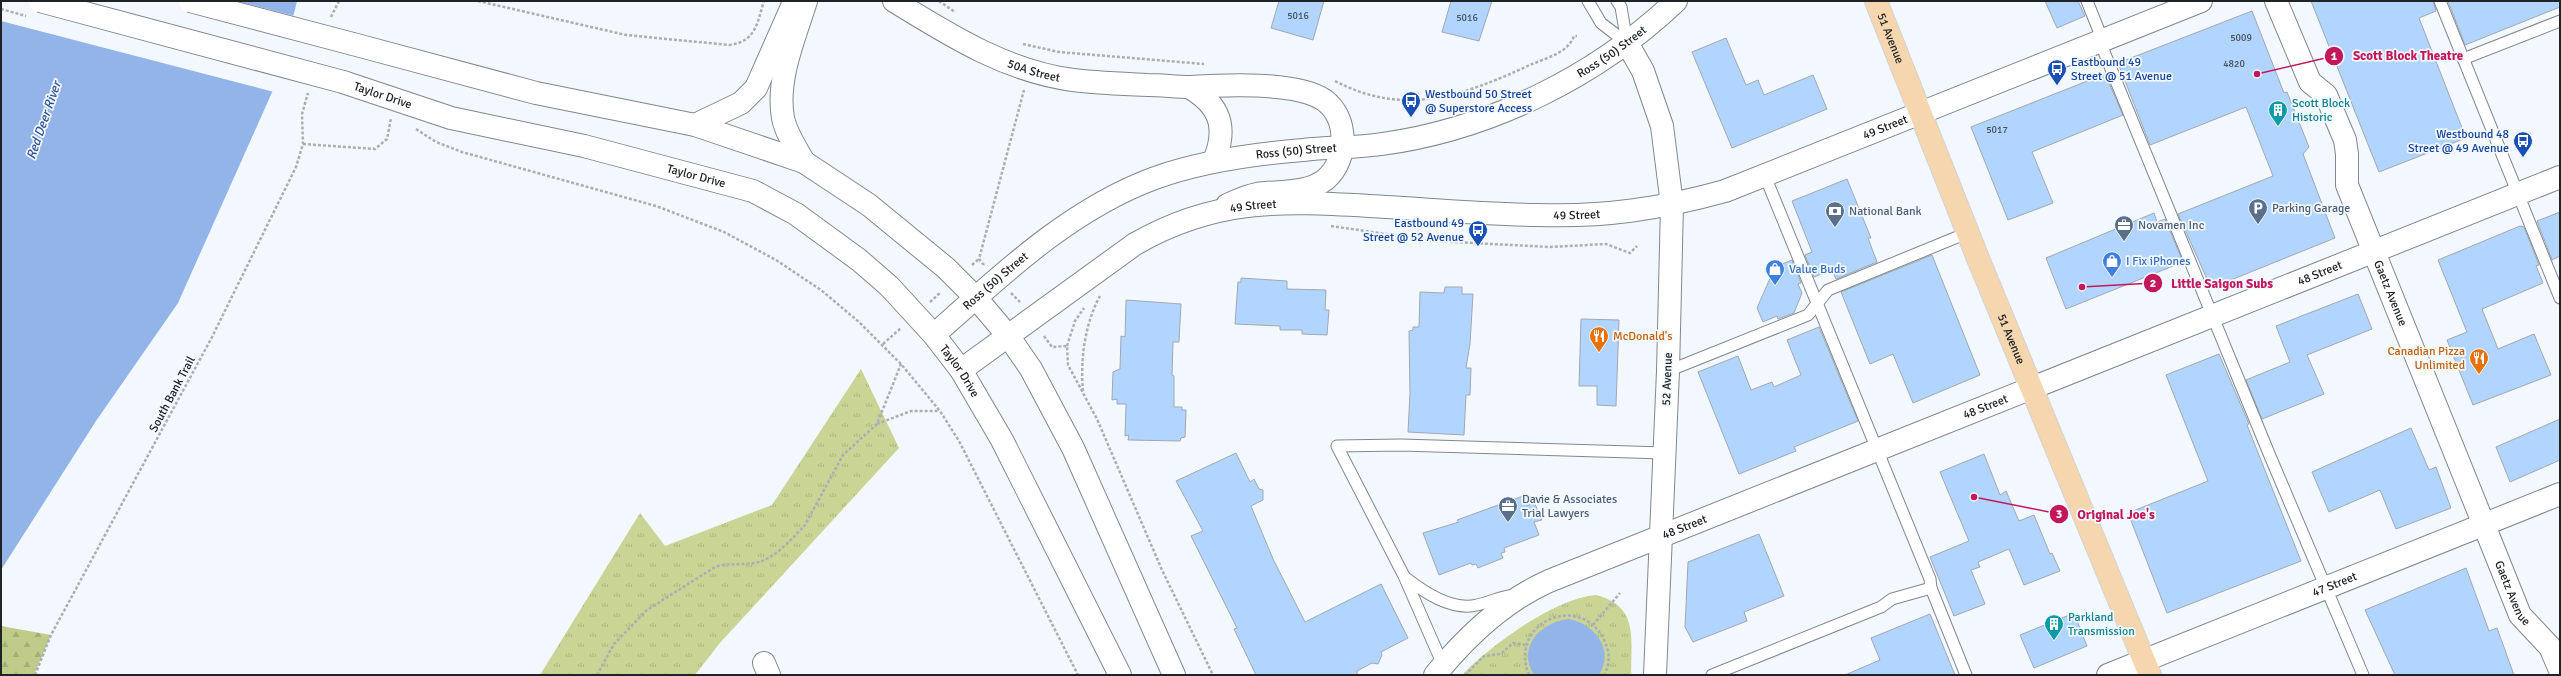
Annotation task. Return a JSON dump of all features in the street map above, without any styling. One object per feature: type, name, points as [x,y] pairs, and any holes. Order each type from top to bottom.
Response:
[{"type":"main road","name":"Taylor Drive","points":[[40,1],[343,82],[451,118],[584,146],[753,191],[796,214],[859,260],[889,286],[934,335],[962,370],[1002,440],[1120,675]]},
{"type":"main road","points":[[190,1],[536,93],[695,125],[804,162],[869,205],[922,247],[976,298],[1009,337],[1031,369],[1073,448],[1174,675]]},
{"type":"main road","points":[[695,125],[741,103],[756,88],[794,1]]},
{"type":"main road","points":[[804,162],[789,136],[783,118],[781,96],[783,79],[806,1]]},
{"type":"main road","name":"50A Street","points":[[894,1],[960,41],[984,53],[1029,70],[1075,80],[1189,87],[1216,84],[1310,93],[1324,100],[1335,112],[1342,131],[1343,148]]},
{"type":"main road","name":"Ross (50) Street","points":[[934,335],[1029,252],[1119,193],[1155,178],[1214,161],[1265,153],[1382,144],[1422,137],[1472,122],[1536,97],[1578,75],[1627,43],[1676,1]]},
{"type":"main road","name":"51 Avenue","points":[[1876,1],[1920,115],[2147,668]]},
{"type":"main road","name":"49 Street","points":[[962,370],[1032,320],[1107,262],[1135,244],[1160,230],[1216,210],[1250,204],[1292,202],[1537,215],[1608,215],[1672,205],[1725,191],[1765,176],[2201,1]]},
{"type":"main road","name":"Gaetz Avenue","points":[[2276,1],[2310,82],[2326,94],[2345,140],[2347,154],[2347,185],[2520,615],[2550,647],[2560,670]]},
{"type":"main road","name":"52 Avenue","points":[[1627,43],[1643,71],[1662,126],[1672,205],[1668,371],[1655,675]]},
{"type":"main road","points":[[1189,87],[1206,97],[1219,119],[1222,131],[1220,147],[1214,161]]},
{"type":"main road","points":[[1216,210],[1254,194],[1316,185],[1332,173],[1343,148]]},
{"type":"main road","name":"48 Street","points":[[1439,670],[1480,627],[1521,594],[1572,571],[2213,317],[2560,177]]},
{"type":"main road","name":"47 Street","points":[[2108,675],[2147,668],[2326,588],[2560,494]]},
{"type":"lane","points":[[1588,1],[1602,22],[1627,43]]},
{"type":"lane","points":[[1617,1],[1621,7],[1627,43]]},
{"type":"lane","points":[[2087,1],[2101,41],[2213,317],[2363,675]]},
{"type":"lane","points":[[2440,1],[2560,298]]},
{"type":"lane","points":[[2463,59],[2560,21]]},
{"type":"lane","points":[[1765,176],[1818,300],[1930,579],[1931,588],[1966,675]]},
{"type":"lane","points":[[1668,371],[1808,315],[1818,300],[1828,290],[1968,233]]},
{"type":"lane","points":[[1439,670],[1404,576],[1337,446],[1401,445],[1664,453]]},
{"type":"lane","points":[[1404,576],[1434,597],[1468,606],[1499,596],[1521,594]]},
{"type":"lane","points":[[1712,675],[1881,607],[1892,599],[1931,588]]},
{"type":"path","points":[[478,1],[626,35],[729,45],[741,44],[750,38],[764,1]]},
{"type":"path","points":[[1036,48],[979,259],[998,279],[1052,347],[1067,346]]},
{"type":"path","points":[[302,144],[375,149],[387,139],[392,113]]},
{"type":"path","name":"South Bank Trail","points":[[35,675],[51,635],[212,337],[296,167],[302,144],[302,114]]},
{"type":"path","points":[[411,126],[436,142],[462,152],[656,206],[724,232],[776,260],[821,290],[878,339],[902,364],[940,411],[974,466],[1078,675]]},
{"type":"path","points":[[1328,226],[1434,241],[1550,247],[1606,244],[1630,253],[1636,246]]},
{"type":"path","points":[[1083,393],[1082,365],[1086,337],[1094,308],[1102,292],[1092,300]]},
{"type":"path","points":[[1088,303],[1075,321],[1067,346],[1068,365],[1124,479],[1162,570],[1212,675]]},
{"type":"path","points":[[877,424],[902,364]]},
{"type":"path","points":[[598,675],[614,644],[647,610],[715,567],[723,564],[759,562],[771,555],[798,533],[805,525],[843,455],[877,424],[911,410],[940,411]]},
{"type":"path","points":[[1593,625],[1620,593]]},
{"type":"path","points":[[1529,675],[1526,666],[1527,645],[1529,638],[1538,627],[1550,619],[1564,615],[1578,617],[1593,625],[1601,633],[1607,646],[1608,659],[1604,675]]},
{"type":"path","points":[[1465,675],[1484,656],[1501,654],[1513,643],[1527,645]]},
{"type":"green space","points":[[861,369],[899,448],[719,644],[695,675],[540,675],[640,513],[665,546],[772,505]]},
{"type":"green space","points":[[1596,595],[1610,600],[1620,607],[1626,616],[1630,626],[1631,637],[1631,675],[1462,675],[1474,663],[1524,625],[1562,605],[1580,598]]},
{"type":"green space","points":[[1,626],[51,635],[34,675],[1,675]]},
{"type":"water","name":"Red Deer River","points":[[1,1],[297,1],[278,79],[178,303],[96,421],[1,570]]},
{"type":"water","points":[[1569,619],[1586,626],[1594,632],[1599,639],[1605,656],[1599,675],[1534,675],[1529,665],[1528,655],[1534,638],[1549,625]]},
{"type":"pier","points":[[1,1],[237,1],[295,16],[280,79],[274,92],[1,21]]},
{"type":"building","points":[[1279,1],[1324,1],[1313,40],[1271,28]]},
{"type":"building","points":[[1451,1],[1492,1],[1479,41],[1442,32]]},
{"type":"building","points":[[2045,1],[2078,1],[2085,16],[2057,28]]},
{"type":"building","points":[[2311,1],[2433,1],[2436,11],[2419,18],[2466,138],[2379,172]]},
{"type":"building","points":[[2448,1],[2560,1],[2560,7],[2465,45]]},
{"type":"building","points":[[2252,11],[2284,93],[2287,92],[2309,147],[2303,154],[2335,238],[2211,288],[2178,214],[2273,176],[2246,107],[2150,145],[2118,63]]},
{"type":"building","points":[[1726,38],[1746,85],[1758,80],[1764,95],[1813,75],[1827,109],[1732,148],[1692,52]]},
{"type":"building","points":[[2105,74],[2123,115],[2032,152],[2053,203],[2008,220],[1971,127]]},
{"type":"building","points":[[1847,179],[1871,238],[1868,238],[1877,262],[1836,279],[1832,270],[1814,277],[1805,255],[1812,252],[1792,201]]},
{"type":"building","points":[[2560,212],[2560,256],[2552,260],[2537,221]]},
{"type":"building","points":[[2154,213],[2157,222],[2165,219],[2183,262],[2066,309],[2046,258]]},
{"type":"building","points":[[2520,226],[2524,227],[2539,265],[2536,266],[2543,283],[2482,309],[2498,349],[2534,334],[2551,375],[2473,405],[2447,340],[2467,332],[2438,260]]},
{"type":"building","points":[[1932,255],[1980,375],[1913,403],[1893,354],[1870,364],[1841,292]]},
{"type":"building","points":[[1792,260],[1801,283],[1798,284],[1802,293],[1794,313],[1778,319],[1777,316],[1763,322],[1757,308],[1775,267]]},
{"type":"building","points":[[1241,278],[1287,281],[1287,289],[1326,290],[1325,310],[1329,310],[1327,335],[1302,334],[1302,330],[1280,330],[1280,326],[1235,324],[1238,282],[1241,282]]},
{"type":"building","points":[[1445,287],[1462,287],[1462,294],[1473,294],[1470,344],[1466,368],[1471,368],[1470,395],[1466,395],[1464,435],[1408,432],[1410,393],[1409,331],[1413,330],[1413,327],[1419,327],[1420,292],[1444,293]]},
{"type":"building","points":[[2358,294],[2372,329],[2307,355],[2324,394],[2262,419],[2246,380],[2290,362],[2276,326]]},
{"type":"building","points":[[1126,300],[1181,304],[1179,342],[1173,342],[1172,375],[1174,376],[1174,407],[1182,407],[1182,410],[1186,410],[1185,437],[1181,438],[1180,441],[1128,440],[1129,435],[1125,436],[1126,404],[1117,404],[1117,399],[1112,400],[1113,372],[1120,369],[1121,336],[1125,337]]},
{"type":"building","name":"McDonald's","points":[[1581,319],[1619,320],[1616,406],[1597,405],[1597,386],[1579,386]]},
{"type":"building","points":[[1819,327],[1858,421],[1794,447],[1796,451],[1739,474],[1698,372],[1738,356],[1751,390],[1772,382],[1774,387],[1801,375],[1787,340]]},
{"type":"building","points":[[2219,354],[2249,424],[2247,425],[2301,561],[2167,613],[2128,513],[2208,481],[2166,375]]},
{"type":"building","points":[[2560,419],[2560,460],[2510,482],[2496,447]]},
{"type":"building","points":[[2411,428],[2429,470],[2436,467],[2451,508],[2396,529],[2380,490],[2329,512],[2312,472]]},
{"type":"building","points":[[1236,453],[1250,482],[1254,479],[1259,489],[1263,490],[1263,500],[1251,506],[1273,559],[1305,622],[1381,584],[1408,638],[1381,652],[1382,655],[1378,664],[1372,663],[1357,671],[1357,675],[1256,675],[1234,629],[1237,628],[1191,536],[1203,531],[1176,481]]},
{"type":"building","points":[[1984,454],[2000,495],[2006,491],[2019,521],[2034,515],[2050,554],[2052,553],[2060,571],[2024,585],[2009,549],[1978,562],[1980,567],[1971,570],[1985,604],[1954,616],[1930,557],[1969,541],[1940,472]]},
{"type":"building","points":[[1523,496],[1527,506],[1534,502],[1542,520],[1534,522],[1539,535],[1504,548],[1505,552],[1501,553],[1503,558],[1478,568],[1476,564],[1472,565],[1471,563],[1439,575],[1423,533],[1459,522],[1457,520]]},
{"type":"building","points":[[1759,534],[1784,596],[1744,612],[1747,621],[1693,642],[1685,627],[1688,562]]},
{"type":"building","points":[[2466,568],[2489,631],[2497,628],[2514,675],[2395,675],[2365,610]]},
{"type":"building","name":"Parkland Transmission","points":[[2074,613],[2087,646],[2034,668],[2020,635]]},
{"type":"building","points":[[1930,614],[1955,675],[1845,675],[1880,660],[1871,638]]},
{"type":"place","name":"Scott Block Theatre","points":[[2257,74]]},
{"type":"place","name":"Eastbound 49 Street @ 51 Avenue","points":[[2057,86]]},
{"type":"place","name":"Westbound 50 Street @ Superstore Access","points":[[1411,118]]},
{"type":"place","name":"Scott Block Historic","points":[[2278,127]]},
{"type":"place","name":"Westbound 48 Street @ 49 Avenue","points":[[2523,158]]},
{"type":"place","name":"Parking Garage","points":[[2258,225]]},
{"type":"place","name":"National Bank","points":[[1835,228]]},
{"type":"place","name":"Novamen Inc","points":[[2124,242]]},
{"type":"place","name":"Eastbound 49 Street @ 52 Avenue","points":[[1478,247]]},
{"type":"place","name":"I Fix iPhones","points":[[2112,278]]},
{"type":"place","name":"Value Buds","points":[[1775,286]]},
{"type":"place","name":"Little Saigon Subs","points":[[2082,287]]},
{"type":"place","name":"McDonald's","points":[[1599,353]]},
{"type":"place","name":"Canadian Pizza Unlimited","points":[[2479,375]]},
{"type":"place","name":"Original Joe's","points":[[1974,497]]},
{"type":"place","name":"Davie & Associates Trial Lawyers","points":[[1508,523]]},
{"type":"place","name":"Parkland Transmission","points":[[2054,641]]}]
